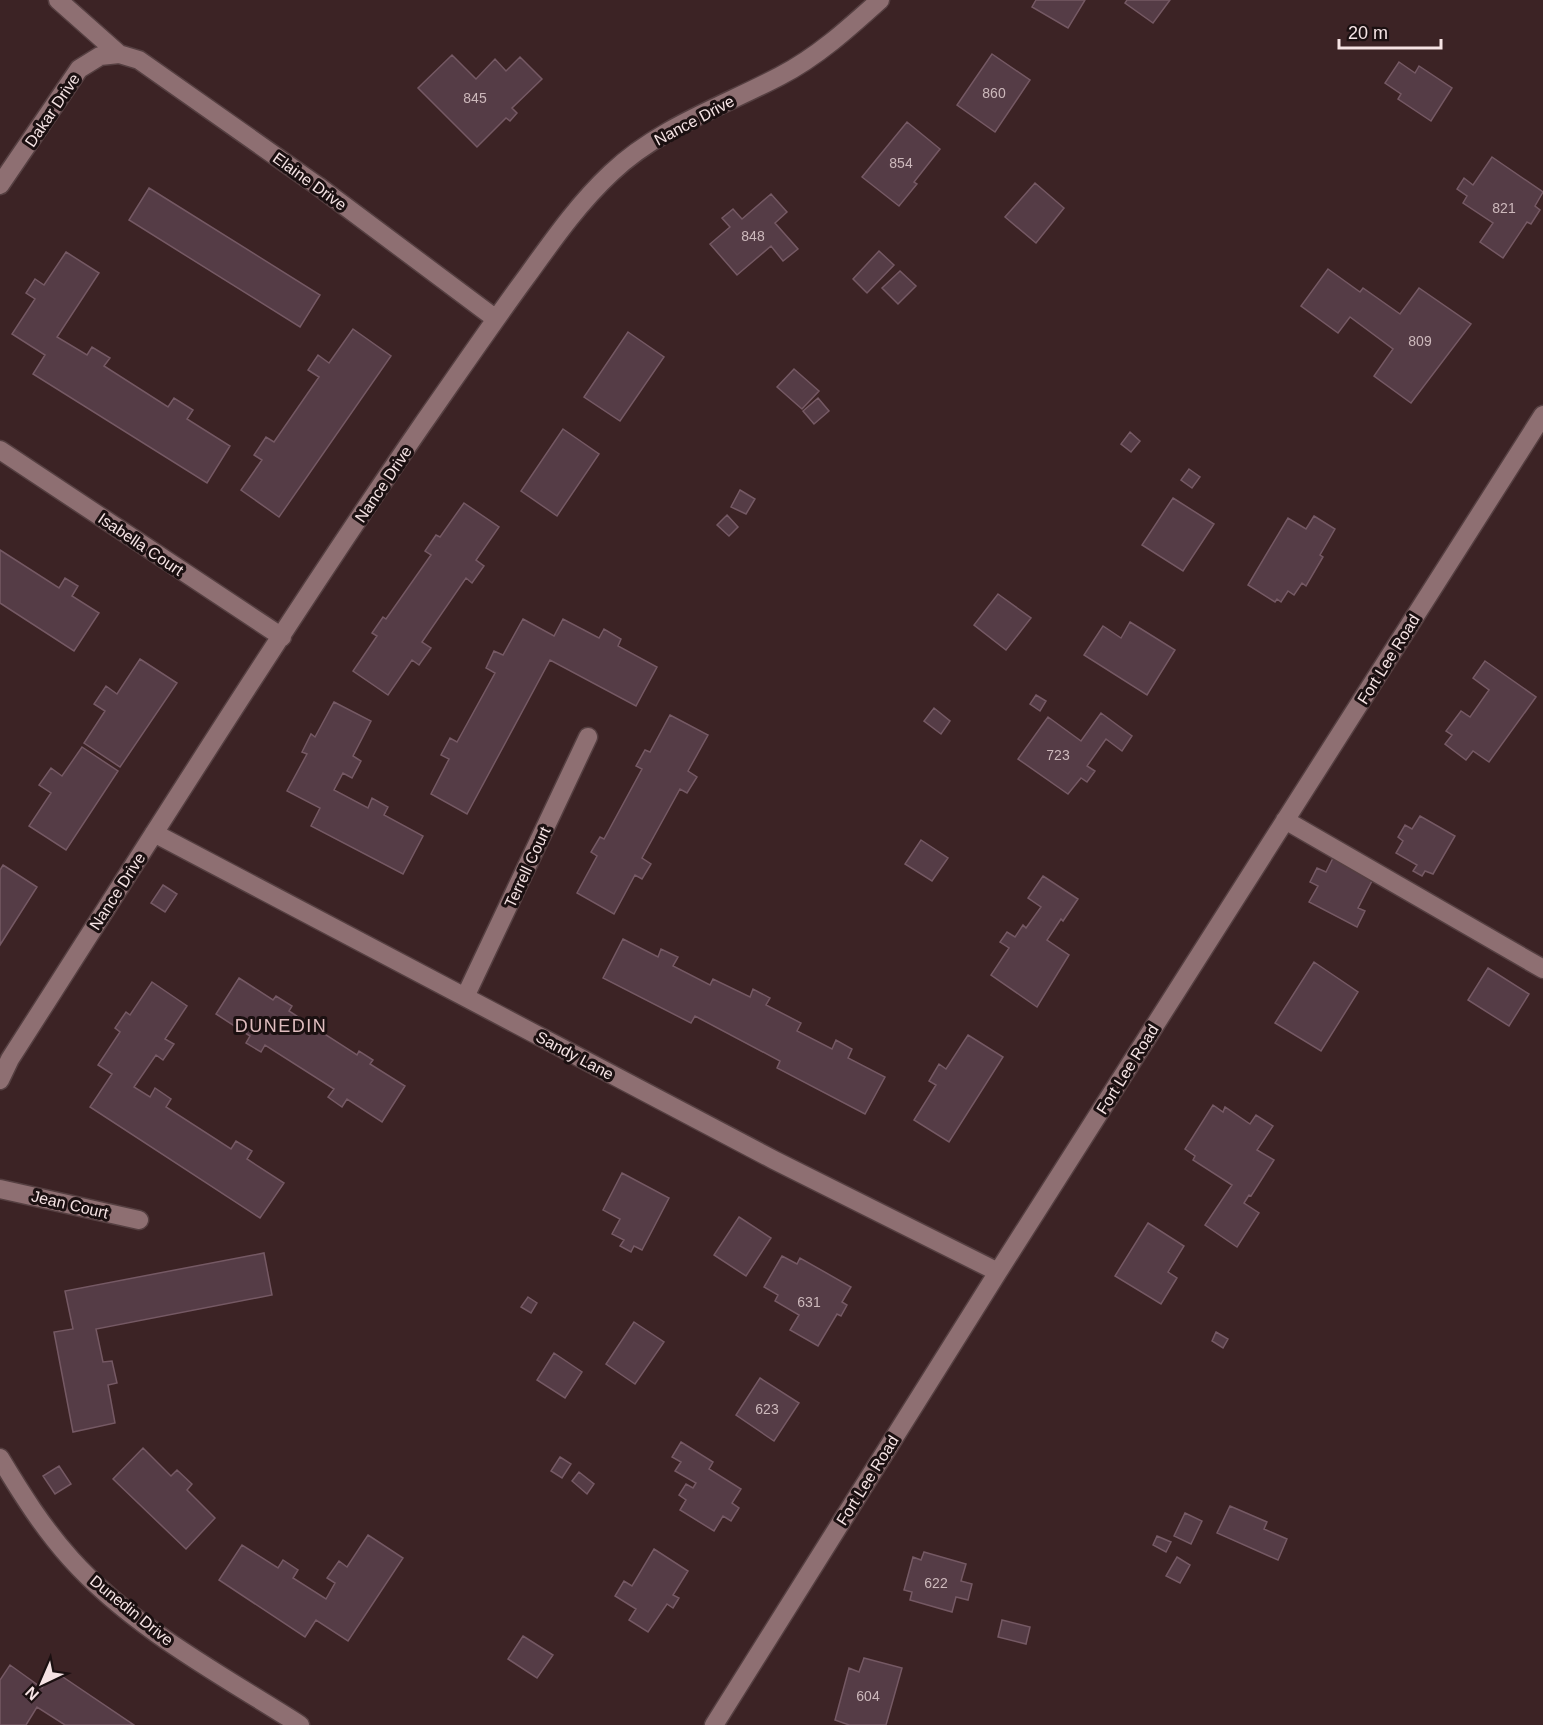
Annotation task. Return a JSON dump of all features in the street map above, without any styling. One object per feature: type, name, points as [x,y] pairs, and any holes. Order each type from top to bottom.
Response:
[{"type":"street","name":"Elaine Drive","points":[[58,0],[119,54],[139,60],[158,73],[318,186],[496,319]]},
{"type":"street","name":"Nance Drive","points":[[0,1080],[10,1059],[154,833],[382,483],[575,210],[613,171],[656,139],[784,75],[836,39],[880,0]]},
{"type":"street","name":"Dakar Drive","points":[[0,186],[79,69],[100,56],[119,54]]},
{"type":"street","name":"Fort Lee Road","points":[[714,1725],[998,1272],[1543,415]]},
{"type":"street","name":"Isabella Court","points":[[0,450],[282,638]]},
{"type":"street","name":"Terrell Court","points":[[465,997],[588,737]]},
{"type":"street","points":[[1285,820],[1543,969]]},
{"type":"street","name":"Sandy Lane","points":[[154,833],[774,1160],[998,1272]]},
{"type":"street","name":"Jean Court","points":[[0,1189],[139,1220]]},
{"type":"street","name":"Dunedin Drive","points":[[0,1458],[32,1511],[71,1559],[107,1594],[165,1639],[300,1725]]},
{"type":"building","points":[[1036,0],[1085,0],[1068,28],[1032,7]]},
{"type":"building","points":[[1127,0],[1170,0],[1153,23],[1125,3]]},
{"type":"building","points":[[992,54],[1030,80],[995,132],[957,105]]},
{"type":"building","points":[[452,55],[476,79],[495,59],[506,71],[520,57],[542,79],[512,108],[517,113],[510,121],[506,118],[477,147],[418,88]]},
{"type":"building","points":[[1399,62],[1415,73],[1419,66],[1452,88],[1431,121],[1398,99],[1401,94],[1385,83]]},
{"type":"building","points":[[907,122],[940,149],[914,182],[917,184],[899,206],[862,177]]},
{"type":"building","points":[[1492,157],[1543,192],[1535,206],[1540,210],[1531,224],[1527,222],[1503,258],[1480,242],[1493,223],[1463,203],[1467,196],[1457,189],[1464,178],[1473,185]]},
{"type":"building","points":[[1035,183],[1064,208],[1036,243],[1005,217]]},
{"type":"building","points":[[149,188],[320,295],[300,327],[129,220]]},
{"type":"building","points":[[771,194],[787,212],[775,223],[798,249],[783,261],[771,246],[737,275],[710,244],[730,227],[722,218],[733,209],[742,219]]},
{"type":"building","points":[[879,251],[894,265],[867,293],[853,279]]},
{"type":"building","points":[[66,252],[99,273],[57,337],[87,355],[92,347],[110,358],[104,366],[168,407],[174,398],[193,410],[187,419],[230,446],[207,483],[33,374],[45,355],[12,334],[35,299],[26,293],[35,279],[44,285]]},
{"type":"building","points":[[1328,269],[1360,292],[1363,288],[1400,314],[1419,288],[1471,324],[1411,403],[1374,376],[1393,349],[1350,317],[1338,333],[1301,306]]},
{"type":"building","points":[[900,271],[916,286],[898,304],[882,288]]},
{"type":"building","points":[[353,329],[391,356],[279,517],[241,490],[262,460],[254,455],[266,437],[274,442],[319,377],[308,370],[318,355],[329,363]]},
{"type":"building","points":[[628,332],[664,357],[620,421],[584,397]]},
{"type":"building","points":[[794,369],[819,391],[802,409],[777,387]]},
{"type":"building","points":[[818,398],[829,411],[814,424],[803,411]]},
{"type":"building","points":[[563,429],[599,454],[557,516],[521,491]]},
{"type":"building","points":[[1130,432],[1140,441],[1131,452],[1121,444]]},
{"type":"building","points":[[1189,469],[1200,477],[1192,488],[1181,480]]},
{"type":"building","points":[[740,490],[755,499],[746,514],[731,507]]},
{"type":"building","points":[[1173,498],[1214,524],[1183,571],[1142,545]]},
{"type":"building","points":[[464,503],[499,527],[476,560],[484,566],[472,583],[466,578],[422,642],[431,648],[419,665],[412,660],[388,695],[353,671],[377,636],[372,633],[383,617],[386,619],[431,555],[425,551],[436,535],[440,537]]},
{"type":"building","points":[[727,515],[738,527],[729,536],[717,525]]},
{"type":"building","points":[[1314,516],[1335,529],[1320,555],[1323,557],[1306,586],[1302,583],[1294,595],[1288,591],[1281,602],[1277,599],[1275,602],[1248,585],[1288,518],[1306,529]]},
{"type":"building","points":[[0,550],[59,588],[65,578],[78,586],[72,596],[99,613],[74,651],[0,603]]},
{"type":"building","points":[[998,594],[1031,618],[1006,650],[974,625]]},
{"type":"building","points":[[523,619],[554,636],[563,619],[599,638],[604,629],[621,639],[618,646],[657,667],[636,706],[550,660],[467,814],[431,794],[449,759],[441,755],[450,738],[457,742],[495,673],[486,668],[494,651],[503,655]]},
{"type":"building","points":[[1130,622],[1175,650],[1147,695],[1084,655],[1103,626],[1121,638]]},
{"type":"building","points":[[140,659],[177,683],[120,767],[84,743],[105,711],[94,704],[106,686],[117,694]]},
{"type":"building","points":[[1485,661],[1536,697],[1489,762],[1473,751],[1466,760],[1445,744],[1452,735],[1446,731],[1461,711],[1470,717],[1489,690],[1473,678]]},
{"type":"building","points":[[1036,695],[1046,701],[1040,711],[1030,704]]},
{"type":"building","points":[[334,702],[371,721],[353,756],[361,761],[352,778],[343,773],[334,790],[368,808],[372,798],[388,807],[384,815],[423,836],[403,874],[311,826],[320,808],[287,791],[307,754],[302,752],[311,734],[315,737]]},
{"type":"building","points":[[934,708],[950,721],[941,734],[924,721]]},
{"type":"building","points":[[1101,713],[1132,736],[1122,751],[1106,739],[1087,766],[1095,771],[1087,782],[1081,778],[1068,794],[1018,759],[1048,717],[1081,741]]},
{"type":"building","points":[[670,715],[708,735],[688,771],[697,777],[687,793],[680,789],[642,858],[651,864],[642,879],[635,875],[614,914],[577,893],[597,856],[591,852],[600,837],[604,839],[642,769],[636,766],[645,750],[650,752]]},
{"type":"building","points":[[82,747],[118,771],[66,850],[29,826],[51,793],[39,785],[51,768],[62,776]]},
{"type":"building","points":[[1420,816],[1455,836],[1433,874],[1425,871],[1422,876],[1413,871],[1417,865],[1396,853],[1403,841],[1398,837],[1405,825],[1412,829]]},
{"type":"building","points":[[921,840],[948,858],[932,881],[905,864]]},
{"type":"building","points":[[1333,858],[1373,879],[1358,908],[1365,911],[1357,927],[1309,902],[1318,886],[1310,882],[1317,868],[1326,872]]},
{"type":"building","points":[[3,865],[37,887],[0,945],[0,870]]},
{"type":"building","points":[[1043,876],[1078,899],[1047,940],[1069,955],[1037,1007],[991,975],[1009,948],[1000,942],[1007,932],[1015,937],[1023,925],[1026,928],[1041,907],[1028,898]]},
{"type":"building","points":[[163,885],[177,894],[165,912],[151,903]]},
{"type":"building","points":[[623,939],[658,957],[661,949],[678,957],[673,966],[710,985],[713,979],[750,997],[753,989],[770,998],[766,1005],[801,1023],[797,1031],[832,1049],[836,1040],[852,1049],[848,1058],[885,1077],[865,1114],[777,1068],[780,1061],[695,1016],[691,1023],[603,978]]},
{"type":"building","points":[[1314,962],[1358,992],[1321,1051],[1275,1023]]},
{"type":"building","points":[[1488,968],[1529,994],[1509,1026],[1468,1000]]},
{"type":"building","points":[[239,978],[273,1000],[276,996],[292,1006],[289,1011],[357,1055],[359,1051],[373,1060],[370,1064],[405,1086],[382,1122],[347,1099],[342,1107],[328,1097],[334,1089],[265,1045],[261,1052],[246,1043],[250,1036],[216,1014]]},
{"type":"building","points":[[152,982],[187,1006],[165,1039],[174,1044],[163,1060],[156,1055],[134,1087],[150,1097],[155,1088],[171,1099],[166,1107],[231,1149],[236,1141],[252,1151],[247,1159],[284,1183],[260,1218],[90,1107],[112,1074],[98,1065],[120,1032],[115,1028],[126,1012],[130,1015]]},
{"type":"building","points":[[968,1035],[1003,1057],[949,1142],[914,1120],[936,1085],[929,1081],[939,1064],[946,1069]]},
{"type":"building","points":[[1213,1105],[1223,1112],[1225,1107],[1250,1124],[1256,1115],[1273,1126],[1257,1150],[1274,1160],[1244,1203],[1259,1213],[1237,1247],[1205,1225],[1232,1185],[1193,1160],[1195,1156],[1185,1149]]},
{"type":"building","points":[[622,1173],[669,1198],[642,1250],[634,1246],[631,1252],[620,1246],[624,1240],[612,1234],[620,1219],[603,1210]]},
{"type":"building","points":[[739,1217],[771,1238],[746,1276],[714,1255]]},
{"type":"building","points":[[1148,1223],[1184,1246],[1168,1272],[1177,1278],[1161,1304],[1115,1276]]},
{"type":"building","points":[[264,1253],[272,1295],[96,1329],[103,1362],[112,1361],[117,1383],[108,1385],[115,1423],[73,1432],[54,1332],[73,1329],[65,1291]]},
{"type":"building","points":[[782,1256],[797,1264],[800,1258],[851,1287],[842,1302],[847,1305],[841,1316],[837,1314],[818,1346],[790,1330],[799,1315],[775,1301],[778,1295],[764,1287]]},
{"type":"building","points":[[528,1297],[537,1303],[531,1313],[521,1307]]},
{"type":"building","points":[[634,1322],[664,1342],[635,1384],[606,1364]]},
{"type":"building","points":[[1216,1332],[1228,1339],[1223,1348],[1212,1341]]},
{"type":"building","points":[[554,1353],[582,1372],[565,1398],[537,1380]]},
{"type":"building","points":[[760,1378],[799,1403],[774,1441],[736,1415]]},
{"type":"building","points":[[681,1442],[713,1462],[709,1469],[741,1489],[732,1503],[739,1508],[731,1521],[723,1516],[714,1531],[680,1510],[686,1500],[679,1495],[686,1484],[693,1488],[696,1483],[675,1471],[681,1462],[672,1457]]},
{"type":"building","points":[[143,1448],[171,1476],[177,1470],[192,1484],[187,1490],[215,1518],[186,1549],[113,1479]]},
{"type":"building","points":[[560,1457],[571,1464],[562,1478],[551,1471]]},
{"type":"building","points":[[59,1466],[71,1484],[55,1494],[43,1476]]},
{"type":"building","points":[[579,1472],[594,1484],[587,1494],[572,1481]]},
{"type":"building","points":[[1230,1506],[1267,1522],[1264,1529],[1287,1539],[1278,1560],[1217,1533]]},
{"type":"building","points":[[1185,1513],[1202,1521],[1191,1544],[1174,1536]]},
{"type":"building","points":[[368,1535],[403,1558],[348,1641],[316,1620],[305,1637],[219,1580],[242,1545],[278,1568],[283,1560],[298,1570],[293,1578],[326,1599],[335,1583],[327,1578],[339,1561],[347,1567]]},
{"type":"building","points":[[1157,1536],[1171,1542],[1166,1552],[1153,1545]]},
{"type":"building","points":[[654,1549],[688,1571],[673,1595],[679,1598],[673,1608],[667,1604],[648,1632],[629,1620],[636,1609],[615,1596],[624,1581],[632,1586]]},
{"type":"building","points":[[924,1552],[966,1564],[961,1581],[972,1584],[968,1600],[956,1597],[952,1612],[910,1600],[912,1592],[904,1590],[913,1557],[921,1560]]},
{"type":"building","points":[[1177,1557],[1190,1565],[1180,1583],[1166,1576]]},
{"type":"building","points":[[1002,1620],[1030,1627],[1026,1644],[998,1637]]},
{"type":"building","points":[[523,1636],[553,1655],[537,1678],[508,1659]]},
{"type":"building","points":[[864,1658],[902,1668],[886,1725],[849,1725],[835,1720],[849,1668],[859,1672]]},
{"type":"building","points":[[10,1665],[42,1688],[54,1671],[134,1725],[65,1725],[37,1707],[26,1725],[0,1725],[0,1680]]},
{"type":"district","name":"DUNEDIN","points":[[281,1026]]}]
